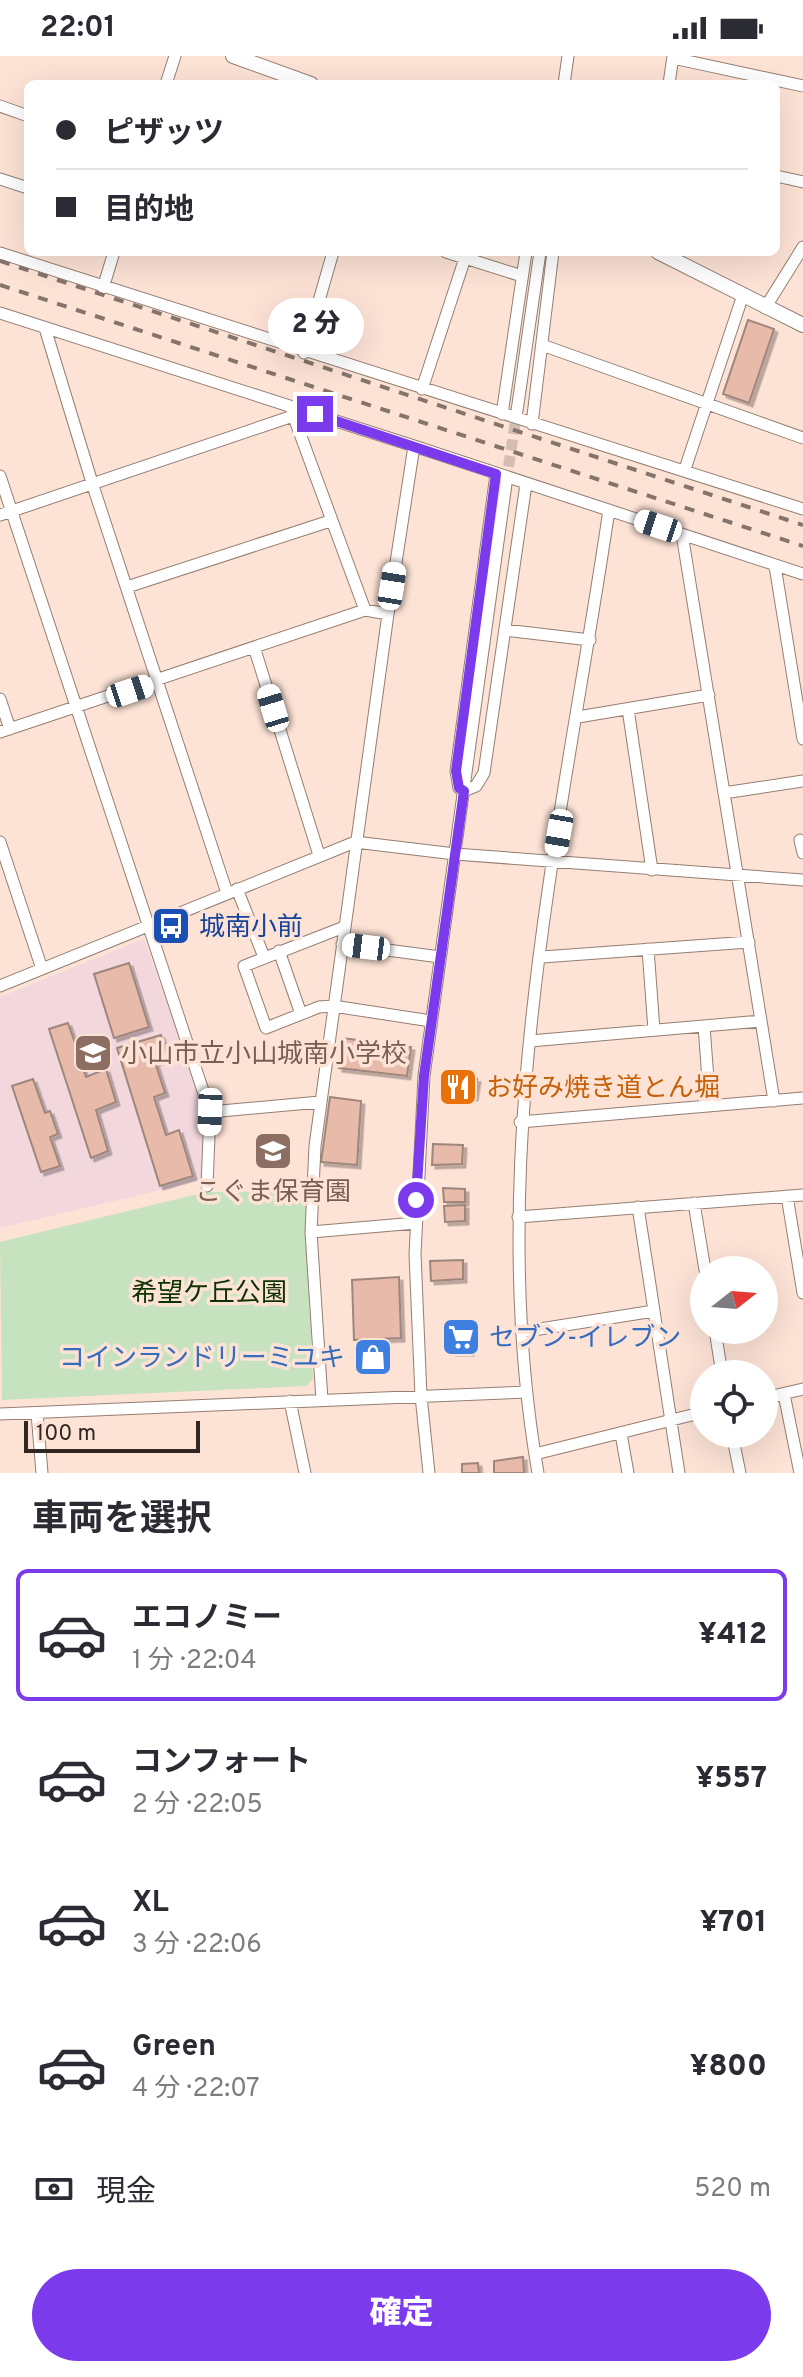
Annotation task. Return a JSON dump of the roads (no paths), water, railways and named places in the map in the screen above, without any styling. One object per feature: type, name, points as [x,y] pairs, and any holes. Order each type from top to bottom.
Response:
[{"type":"main road","points":[[233,56],[300,80]]},
{"type":"main road","points":[[666,256],[803,325]]},
{"type":"street","points":[[167,80],[175,56]]},
{"type":"street","points":[[565,80],[568,56]]},
{"type":"street","points":[[670,80],[673,57],[776,80]]},
{"type":"street","points":[[780,81],[803,86]]},
{"type":"street","points":[[0,106],[24,115]]},
{"type":"street","points":[[780,177],[803,182]]},
{"type":"street","points":[[0,179],[24,187]]},
{"type":"street","points":[[0,253],[304,353],[685,469],[803,509]]},
{"type":"street","points":[[765,308],[801,253]]},
{"type":"street","points":[[103,288],[113,256]]},
{"type":"street","points":[[304,353],[332,256]]},
{"type":"street","points":[[459,256],[522,276]]},
{"type":"street","points":[[502,414],[525,256]]},
{"type":"street","points":[[517,411],[539,256]]},
{"type":"street","points":[[532,424],[553,256]]},
{"type":"street","points":[[422,389],[465,258]]},
{"type":"street","points":[[685,469],[743,295]]},
{"type":"street","points":[[0,313],[291,411],[414,446],[803,574]]},
{"type":"street","points":[[45,328],[158,682],[232,891],[264,957]]},
{"type":"street","points":[[542,345],[803,438]]},
{"type":"street","points":[[6,513],[93,486],[291,411]]},
{"type":"street","points":[[291,411],[365,610]]},
{"type":"street","points":[[322,1400],[311,1232],[320,1102],[414,446]]},
{"type":"street","points":[[464,791],[459,788],[456,771],[496,474]]},
{"type":"street","points":[[0,476],[6,513],[210,1112],[207,1186]]},
{"type":"street","points":[[429,1473],[421,1396],[416,1223],[431,1021],[506,484]]},
{"type":"street","points":[[464,791],[476,786],[484,773],[526,484]]},
{"type":"street","points":[[538,1473],[521,1332],[518,1217],[520,1122],[554,862],[609,510]]},
{"type":"street","points":[[127,587],[330,521]]},
{"type":"street","points":[[682,534],[774,1101]]},
{"type":"street","points":[[775,566],[803,739]]},
{"type":"street","points":[[0,699],[5,731],[255,650],[365,610],[388,614]]},
{"type":"street","points":[[505,630],[590,640]]},
{"type":"street","points":[[255,650],[319,855]]},
{"type":"street","points":[[578,717],[709,695]]},
{"type":"street","points":[[628,709],[652,870]]},
{"type":"street","points":[[724,793],[803,781]]},
{"type":"street","points":[[800,840],[803,853]]},
{"type":"street","points":[[0,842],[42,969]]},
{"type":"street","points":[[0,986],[355,842],[455,854],[803,880]]},
{"type":"street","points":[[344,927],[244,966],[266,1028],[333,1006],[431,1021]]},
{"type":"street","points":[[542,957],[749,942]]},
{"type":"street","points":[[342,944],[440,957]]},
{"type":"street","points":[[648,949],[654,1030]]},
{"type":"street","points":[[279,951],[301,1014]]},
{"type":"street","points":[[530,1041],[761,1021]]},
{"type":"street","points":[[704,1026],[710,1106]]},
{"type":"street","points":[[520,1122],[803,1098]]},
{"type":"street","points":[[210,1112],[320,1102]]},
{"type":"street","points":[[518,1217],[803,1195]]},
{"type":"street","points":[[787,1196],[803,1293]]},
{"type":"street","points":[[694,1203],[703,1256]]},
{"type":"street","points":[[638,1207],[679,1473]]},
{"type":"street","points":[[311,1232],[416,1223]]},
{"type":"street","points":[[521,1332],[654,1311]]},
{"type":"street","points":[[778,1395],[803,1389]]},
{"type":"street","points":[[0,1414],[526,1392]]},
{"type":"street","points":[[784,1394],[798,1432],[801,1466]]},
{"type":"street","points":[[290,1401],[305,1473]]},
{"type":"street","points":[[37,1413],[42,1473]]},
{"type":"street","points":[[535,1454],[690,1415]]},
{"type":"street","points":[[621,1434],[628,1473]]},
{"type":"street","points":[[735,1448],[740,1473]]},
{"type":"tunnel","points":[[506,483],[517,411]]},
{"type":"railway","points":[[0,261],[803,525]]},
{"type":"railway","points":[[0,285],[803,546]]},
{"type":"place","name":"城南小前","points":[[171,926]]},
{"type":"place","name":"小山市立小山城南小学校","points":[[93,1053]]},
{"type":"place","name":"お好み焼き道とん堀","points":[[458,1087]]},
{"type":"place","name":"こぐま保育園","points":[[273,1151]]},
{"type":"place","name":"セブン-イレブン","points":[[461,1337]]},
{"type":"place","name":"コインランドリーミユキ","points":[[373,1357]]},
{"type":"park label","name":"希望ケ丘公園","points":[[209,1292]]}]
